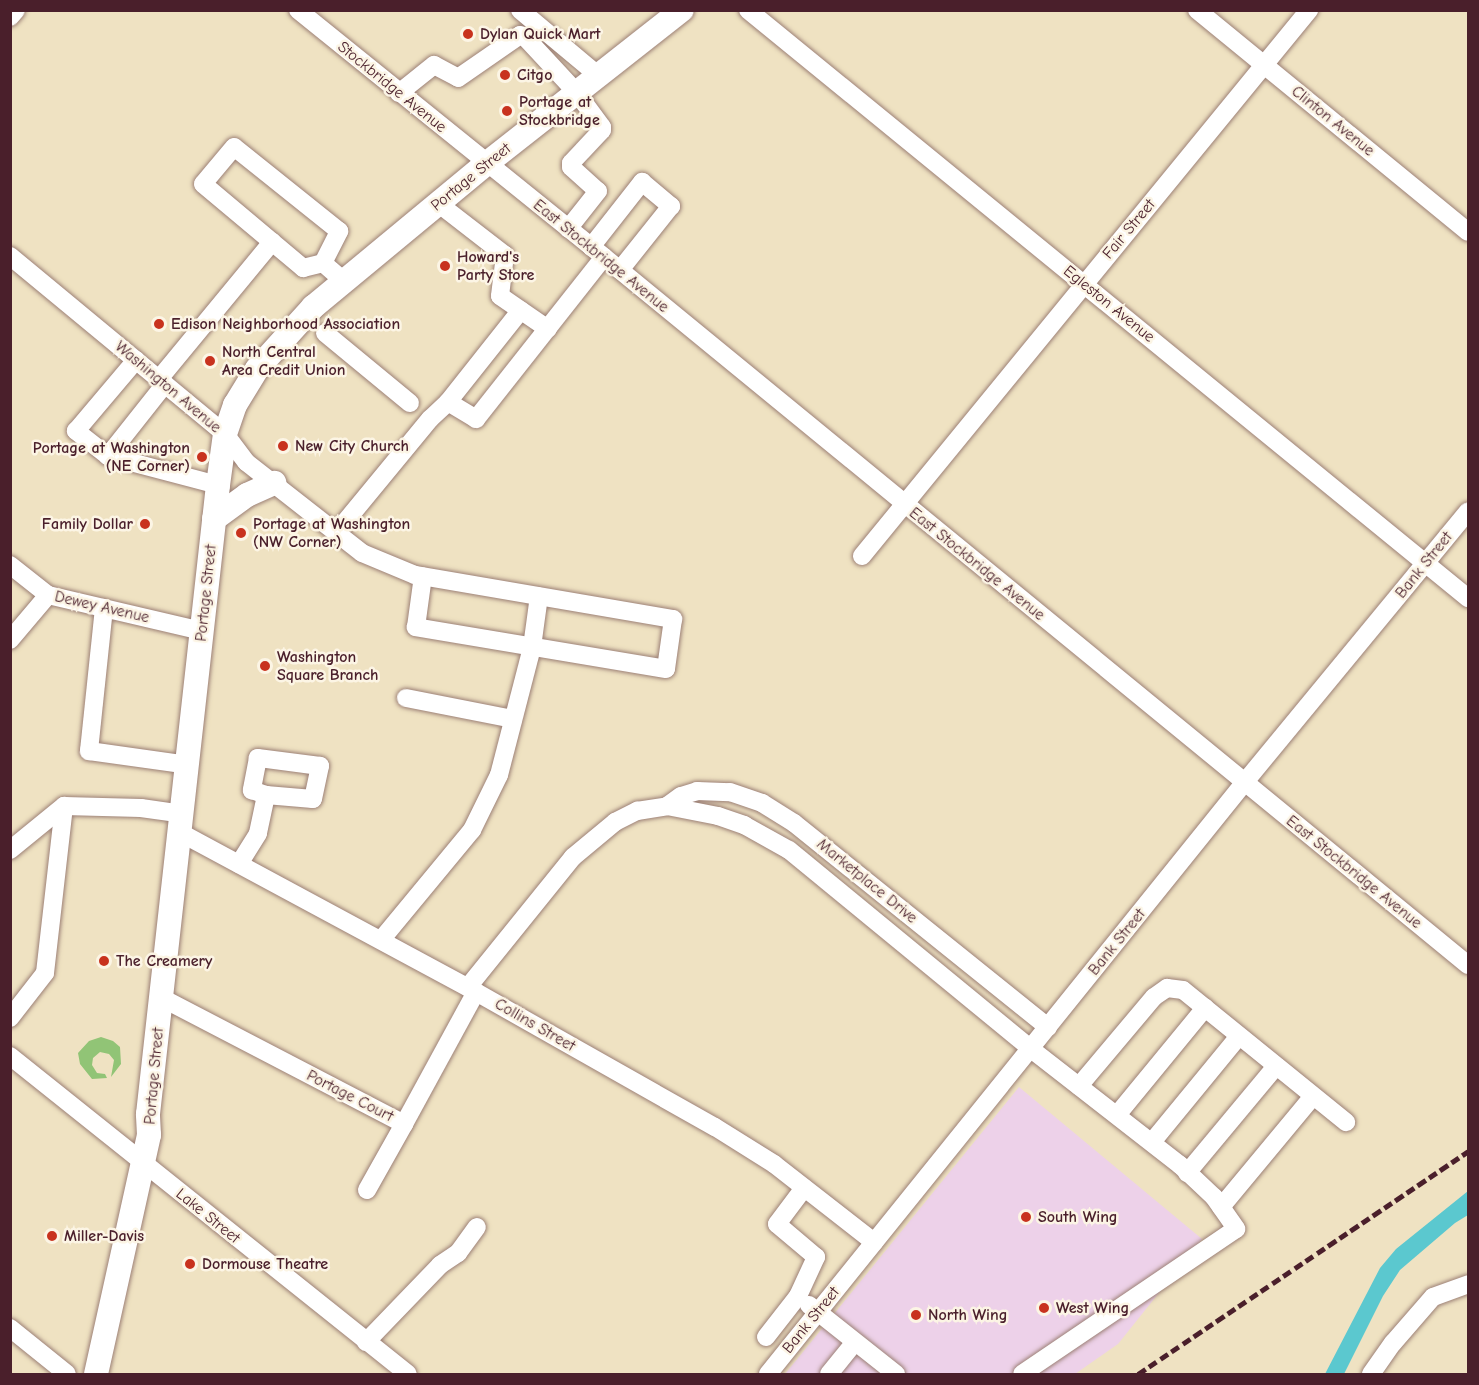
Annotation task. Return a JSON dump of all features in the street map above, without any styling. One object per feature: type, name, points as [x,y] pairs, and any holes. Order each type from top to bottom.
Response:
[{"type":"main road","name":"Portage Street","points":[[96,1374],[149,1136],[148,1114],[218,485],[225,434],[235,405],[257,369],[304,315],[486,164],[682,10]]},
{"type":"main road","points":[[214,519],[247,495],[274,483]]},
{"type":"street","points":[[10,17],[16,10]]},
{"type":"street","name":"Stockbridge Avenue","points":[[298,10],[486,164]]},
{"type":"street","points":[[520,10],[599,76]]},
{"type":"street","name":"Egleston Avenue","points":[[748,10],[1468,598]]},
{"type":"street","name":"Clinton Avenue","points":[[1197,10],[1468,232]]},
{"type":"street","name":"Fair Street","points":[[862,556],[1309,10]]},
{"type":"street","points":[[399,93],[434,65],[458,78],[520,35],[524,36],[577,93],[602,129],[570,165],[598,191],[568,228]]},
{"type":"street","points":[[234,147],[339,231],[323,263],[303,268],[202,184],[234,147]]},
{"type":"street","name":"East Stockbridge Avenue","points":[[486,164],[620,270],[1468,965]]},
{"type":"street","points":[[448,402],[476,419],[548,329],[642,182],[671,206],[620,270]]},
{"type":"street","points":[[439,204],[505,255],[500,296],[548,329]]},
{"type":"street","points":[[108,456],[162,382],[272,242]]},
{"type":"street","name":"Washington Avenue","points":[[10,256],[225,434],[246,462],[362,553],[419,575],[673,619],[666,669],[532,647]]},
{"type":"street","points":[[323,263],[344,281]]},
{"type":"street","points":[[336,533],[430,419],[448,402],[521,310]]},
{"type":"street","points":[[325,333],[410,403]]},
{"type":"street","points":[[136,360],[76,431],[108,456],[218,485]]},
{"type":"street","name":"Bank Street","points":[[768,1374],[1244,783],[1468,511]]},
{"type":"street","name":"Dewey Avenue","points":[[10,565],[48,595],[202,631]]},
{"type":"street","points":[[419,575],[416,627],[532,647]]},
{"type":"street","points":[[10,640],[48,595]]},
{"type":"street","points":[[381,940],[472,830],[499,775],[532,647],[539,596]]},
{"type":"street","points":[[104,608],[89,751],[188,765]]},
{"type":"street","points":[[406,698],[513,719]]},
{"type":"street","name":"Marketplace Drive","points":[[667,806],[681,796],[697,791],[730,792],[762,803],[794,823],[1048,1027]]},
{"type":"street","points":[[239,864],[258,833],[266,795]]},
{"type":"street","points":[[10,850],[64,806]]},
{"type":"street","points":[[10,1018],[45,973],[64,806]]},
{"type":"street","name":"Collins Street","points":[[64,806],[141,808],[182,823],[239,864],[472,989],[730,1136],[804,1188],[874,1242]]},
{"type":"street","name":"Marketplace Drive","points":[[472,989],[573,857],[615,822],[637,811],[667,806],[744,825],[789,850],[1031,1049],[1152,1142],[1221,1207],[1236,1228],[1022,1374]]},
{"type":"street","points":[[1079,1086],[1154,997],[1167,988],[1183,990],[1346,1122]]},
{"type":"street","name":"Portage Court","points":[[162,998],[404,1124],[472,989]]},
{"type":"street","points":[[1117,1115],[1204,1008]]},
{"type":"street","points":[[1152,1142],[1239,1036]]},
{"type":"street","name":"Lake Street","points":[[11,1057],[408,1374]]},
{"type":"street","points":[[1187,1173],[1276,1066]]},
{"type":"street","points":[[1221,1207],[1313,1096]]},
{"type":"street","points":[[368,1190],[404,1124]]},
{"type":"street","points":[[766,1337],[798,1296],[816,1257],[777,1224],[804,1188]]},
{"type":"street","points":[[366,1342],[440,1265],[458,1252],[477,1227]]},
{"type":"street","points":[[1371,1374],[1393,1343],[1433,1297],[1468,1284]]},
{"type":"street","points":[[798,1296],[897,1374]]},
{"type":"street","points":[[10,1328],[67,1374]]},
{"type":"street","points":[[829,1374],[855,1342]]},
{"type":"shaded area","points":[[1019,1087],[1202,1239],[1118,1344],[1075,1374],[785,1374]]},
{"type":"green space","points":[[101,1037],[113,1041],[120,1047],[121,1064],[111,1077],[114,1060],[109,1054],[100,1052],[93,1058],[92,1065],[97,1073],[105,1074],[107,1078],[92,1079],[80,1064],[78,1053],[89,1041]]},
{"type":"water","points":[[1468,1191],[1468,1215],[1455,1223],[1400,1270],[1383,1296],[1344,1374],[1325,1374],[1380,1268],[1396,1249]]},
{"type":"railway","points":[[1138,1374],[1468,1151]]},
{"type":"place","name":"Dylan Quick Mart","points":[[468,34]]},
{"type":"place","name":"Citgo","points":[[505,75]]},
{"type":"place","name":"Portage at Stockbridge","points":[[507,111]]},
{"type":"place","name":"Howard's Party Store","points":[[445,266]]},
{"type":"place","name":"Edison Neighborhood Association","points":[[159,324]]},
{"type":"place","name":"North Central Area Credit Union","points":[[210,361]]},
{"type":"place","name":"New City Church","points":[[283,446]]},
{"type":"place","name":"Portage at Washington (NE Corner)","points":[[202,457]]},
{"type":"place","name":"Family Dollar","points":[[145,524]]},
{"type":"place","name":"Portage at Washington (NW Corner)","points":[[241,533]]},
{"type":"place","name":"Washington Square Branch","points":[[265,666]]},
{"type":"place","name":"The Creamery","points":[[104,961]]},
{"type":"place","name":"South Wing","points":[[1026,1217]]},
{"type":"place","name":"Miller-Davis","points":[[52,1236]]},
{"type":"place","name":"Dormouse Theatre","points":[[190,1264]]},
{"type":"place","name":"West Wing","points":[[1044,1308]]},
{"type":"place","name":"North Wing","points":[[916,1315]]}]
